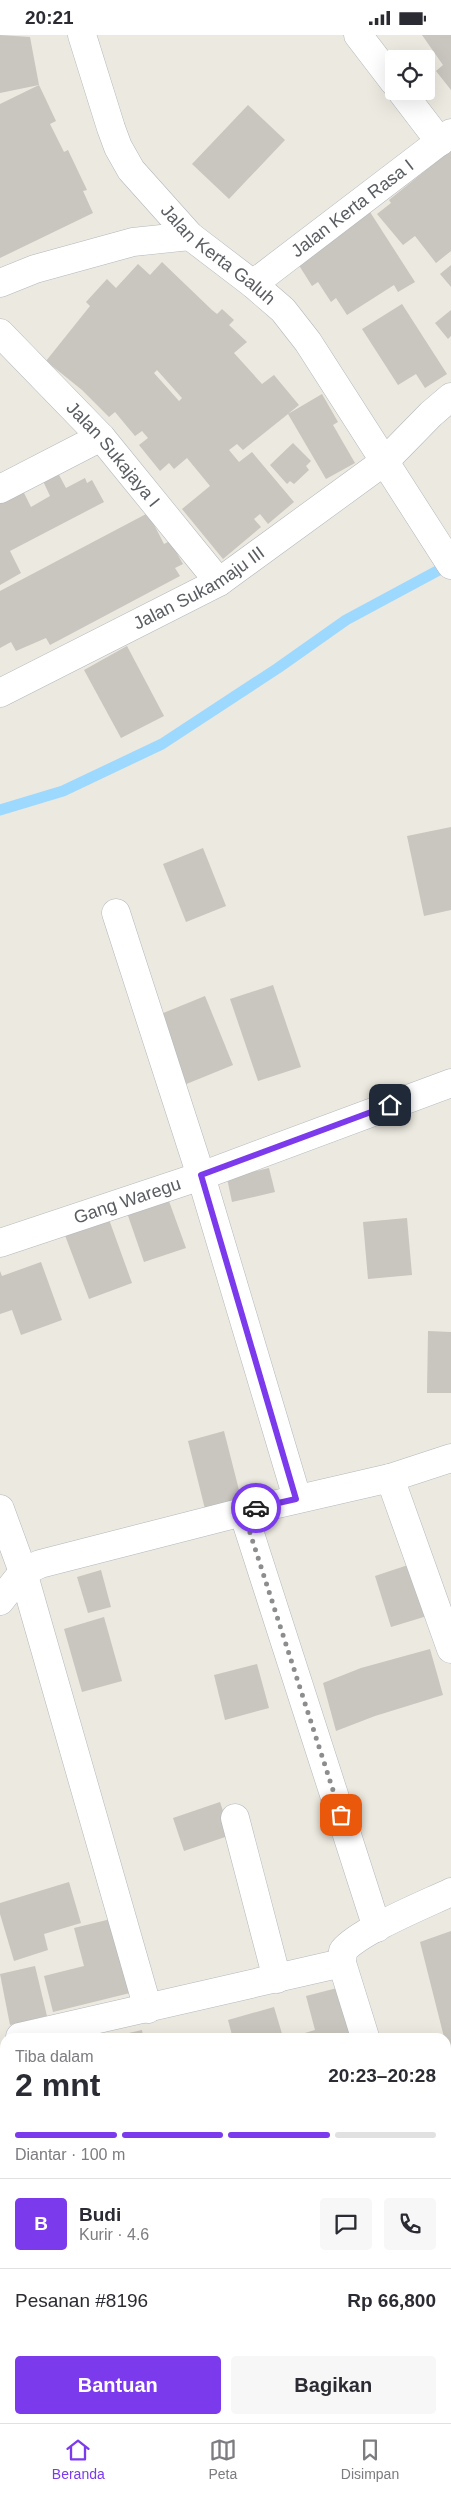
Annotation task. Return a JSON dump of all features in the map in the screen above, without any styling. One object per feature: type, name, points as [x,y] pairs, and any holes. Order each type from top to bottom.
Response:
[{"type":"street","name":"Jalan Kerta Galuh","points":[[82,35],[118,147],[145,188],[190,236],[253,284],[283,310],[308,342],[444,554]]},
{"type":"street","points":[[358,35],[385,70]]},
{"type":"street","points":[[409,100],[445,138]]},
{"type":"street","name":"Jalan Kerta Rasa I","points":[[253,284],[445,138]]},
{"type":"street","points":[[0,283],[35,269],[133,242],[190,236]]},
{"type":"street","name":"Jalan Sukajaya I","points":[[0,333],[101,437],[218,582]]},
{"type":"street","name":"Jalan Sukamaju III","points":[[0,693],[218,582],[385,461],[431,414],[451,397]]},
{"type":"street","points":[[0,489],[101,437]]},
{"type":"street","points":[[116,913],[201,1175],[296,1499]]},
{"type":"street","name":"Gang Waregu","points":[[0,1243],[201,1175],[451,1083]]},
{"type":"street","points":[[0,1601],[23,1573],[40,1564],[243,1511],[390,1478],[451,1458]]},
{"type":"street","points":[[390,1478],[451,1649]]},
{"type":"street","points":[[0,1509],[23,1573],[148,2009]]},
{"type":"street","points":[[243,1511],[377,1928]]},
{"type":"street","points":[[236,1818],[277,1979]]},
{"type":"street","points":[[364,2033],[342,1963],[341,1956],[346,1947],[377,1928],[451,1892]]},
{"type":"street","points":[[38,2033],[342,1963]]},
{"type":"building","points":[[0,35],[30,37],[39,85],[0,93]]},
{"type":"building","points":[[422,35],[451,35],[451,90],[436,71],[443,65],[435,54],[435,50],[432,50]]},
{"type":"building","points":[[39,85],[56,121],[50,124],[64,152],[68,150],[87,190],[83,191],[93,213],[0,258],[0,104]]},
{"type":"building","points":[[248,105],[285,140],[229,199],[192,164]]},
{"type":"building","points":[[451,150],[451,251],[436,263],[415,236],[403,245],[377,214],[391,203],[389,200]]},
{"type":"building","points":[[370,212],[415,282],[398,292],[394,285],[347,315],[336,298],[331,302],[318,282],[312,286],[295,259]]},
{"type":"building","points":[[162,262],[217,314],[222,309],[234,320],[229,325],[247,342],[234,353],[262,384],[274,375],[299,405],[243,450],[237,444],[229,450],[239,462],[252,452],[294,502],[268,524],[260,514],[254,519],[261,527],[223,559],[182,509],[210,486],[187,458],[174,469],[169,463],[160,471],[139,445],[148,438],[142,431],[135,436],[115,412],[109,417],[82,390],[46,361],[90,306],[86,302],[107,279],[116,288],[138,264],[150,275]],"holes":[[[157,370],[182,398],[179,401],[154,373]]]},
{"type":"building","points":[[451,265],[451,287],[440,274]]},
{"type":"building","points":[[402,304],[447,374],[425,388],[416,374],[398,385],[362,329]]},
{"type":"building","points":[[451,310],[451,336],[448,339],[435,323]]},
{"type":"building","points":[[322,394],[338,422],[333,425],[355,463],[326,479],[288,414]]},
{"type":"building","points":[[293,443],[311,461],[306,466],[309,470],[294,484],[290,481],[287,484],[270,465]]},
{"type":"building","points":[[58,473],[66,488],[85,478],[87,483],[92,480],[104,502],[10,551],[21,573],[0,585],[0,498],[21,487],[31,507],[50,496],[43,481]]},
{"type":"building","points":[[148,513],[164,544],[170,541],[183,564],[175,568],[180,576],[50,645],[46,638],[16,651],[11,642],[0,648],[0,591]]},
{"type":"building","points":[[127,646],[164,716],[121,738],[84,670]]},
{"type":"building","points":[[451,827],[451,910],[424,916],[407,836]]},
{"type":"building","points":[[203,848],[226,906],[186,922],[163,864]]},
{"type":"building","points":[[273,985],[301,1067],[258,1081],[230,999]]},
{"type":"building","points":[[205,996],[233,1065],[184,1085],[156,1016]]},
{"type":"building","points":[[269,1168],[275,1192],[232,1202],[227,1178]]},
{"type":"building","points":[[166,1193],[186,1248],[144,1262],[125,1207]]},
{"type":"building","points":[[107,1214],[132,1283],[89,1299],[63,1230]]},
{"type":"building","points":[[407,1218],[412,1275],[368,1279],[363,1222]]},
{"type":"building","points":[[41,1262],[62,1320],[21,1335],[12,1310],[0,1314],[0,1271],[2,1276]]},
{"type":"building","points":[[428,1331],[451,1332],[451,1393],[427,1393]]},
{"type":"building","points":[[224,1431],[241,1498],[205,1509],[188,1441]]},
{"type":"building","points":[[411,1564],[427,1616],[391,1627],[375,1576]]},
{"type":"building","points":[[101,1570],[111,1607],[88,1613],[77,1577]]},
{"type":"building","points":[[104,1617],[122,1681],[82,1692],[64,1629]]},
{"type":"building","points":[[430,1649],[443,1695],[375,1716],[336,1731],[323,1683],[361,1668]]},
{"type":"building","points":[[257,1664],[269,1708],[225,1720],[214,1675]]},
{"type":"building","points":[[220,1802],[231,1835],[184,1851],[173,1818]]},
{"type":"building","points":[[69,1882],[81,1923],[44,1934],[48,1950],[14,1961],[0,1914],[0,1903]]},
{"type":"building","points":[[115,1918],[134,1992],[53,2012],[44,1976],[84,1966],[74,1928]]},
{"type":"building","points":[[451,1931],[451,2033],[443,2033],[420,1942]]},
{"type":"building","points":[[35,1966],[47,2016],[10,2025],[0,1974]]},
{"type":"building","points":[[345,1986],[358,2033],[305,2033],[315,2030],[306,1996]]},
{"type":"building","points":[[274,2007],[282,2033],[231,2033],[228,2020]]},
{"type":"building","points":[[142,2030],[142,2033],[129,2033]]},
{"type":"waterway","points":[[0,810],[63,791],[162,744],[278,668],[346,620],[450,564]]},
{"type":"way so far","points":[[256,1508],[243,1511],[341,1815]]},
{"type":"route","points":[[256,1508],[296,1499],[201,1175],[390,1105]]}]
